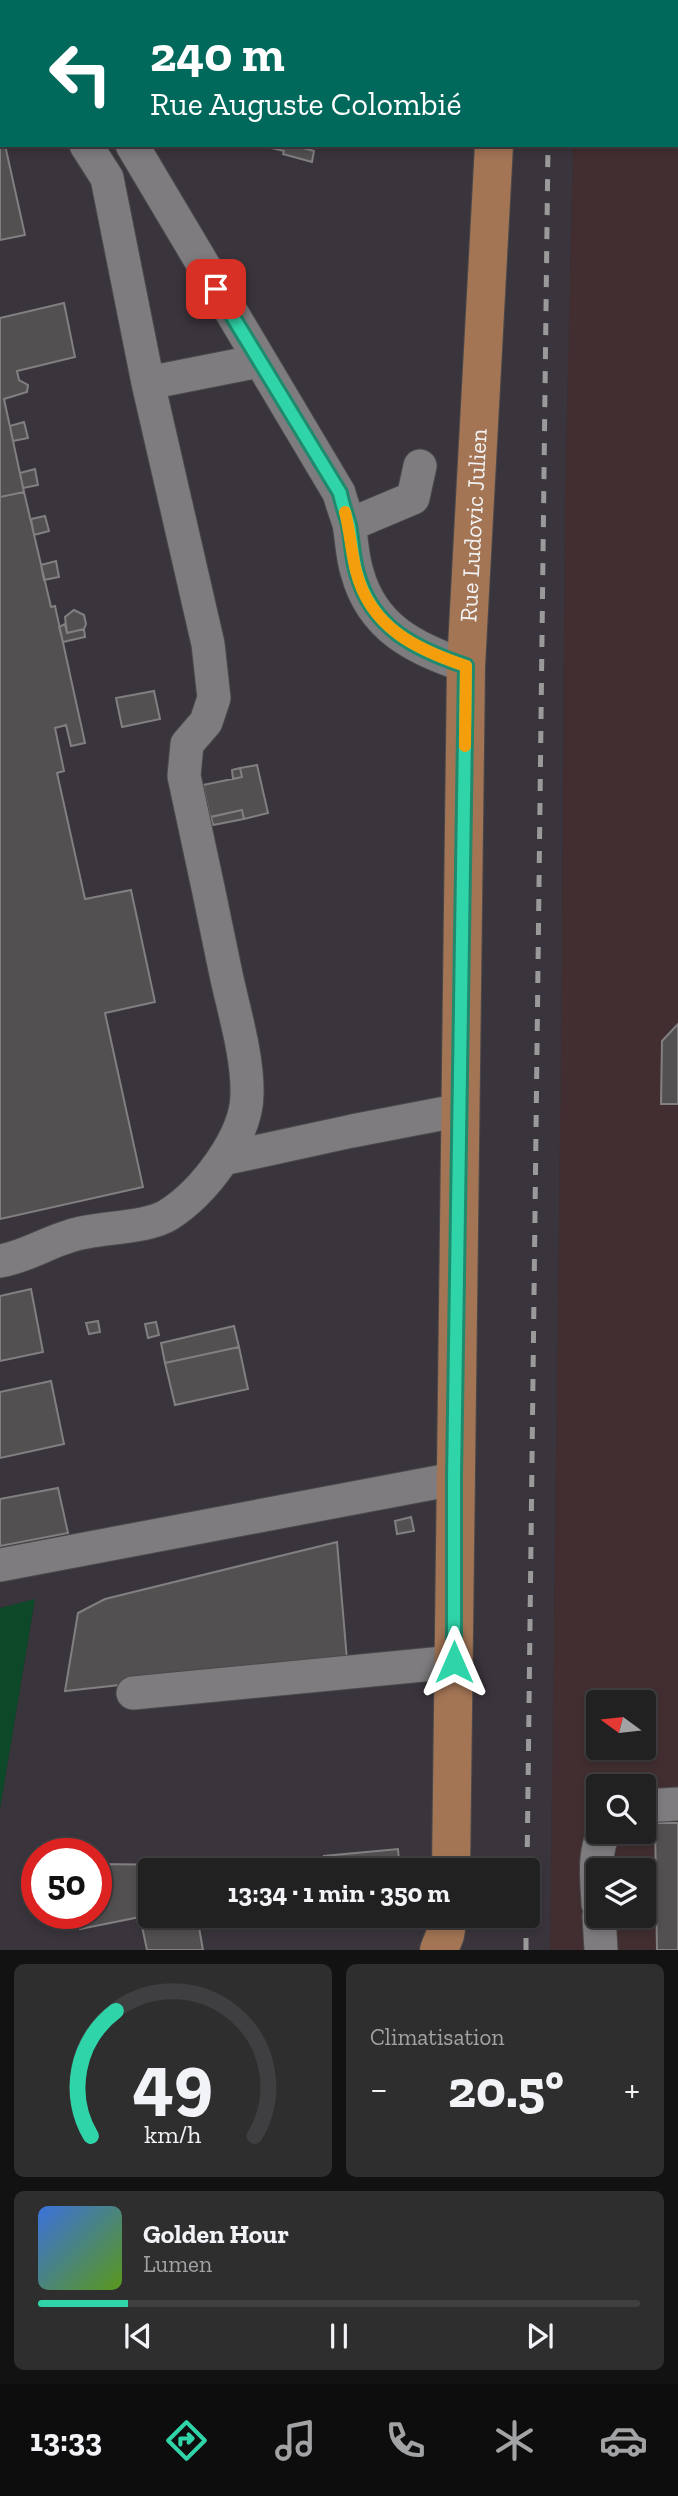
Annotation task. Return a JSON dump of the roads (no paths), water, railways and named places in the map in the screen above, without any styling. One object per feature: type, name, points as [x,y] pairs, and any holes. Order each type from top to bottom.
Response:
[{"type":"main road","name":"Rue Ludovic Julien","points":[[451,1858],[466,666],[494,147]]},
{"type":"main road","points":[[439,1950],[446,1928]]},
{"type":"lane","points":[[0,1261],[39,1249],[71,1235],[166,1217],[193,1196],[223,1159],[241,1125],[247,1095],[240,1042],[184,776],[187,744],[206,722],[214,698],[208,644],[148,383],[107,178],[87,147]]},
{"type":"lane","points":[[133,147],[340,493],[349,525],[356,571],[365,595],[380,619],[401,637],[466,666]]},
{"type":"lane","points":[[148,383],[259,361]]},
{"type":"lane","points":[[349,525],[413,498],[420,466]]},
{"type":"lane","points":[[223,1159],[461,1110]]},
{"type":"lane","points":[[0,1565],[454,1479]]},
{"type":"lane","points":[[133,1693],[454,1662]]},
{"type":"lane","points":[[656,1805],[678,1804]]},
{"type":"lane","points":[[600,1928],[601,1950]]},
{"type":"railway","points":[[527,1858],[548,147]]},
{"type":"railway","points":[[526,1928],[526,1950]]}]
